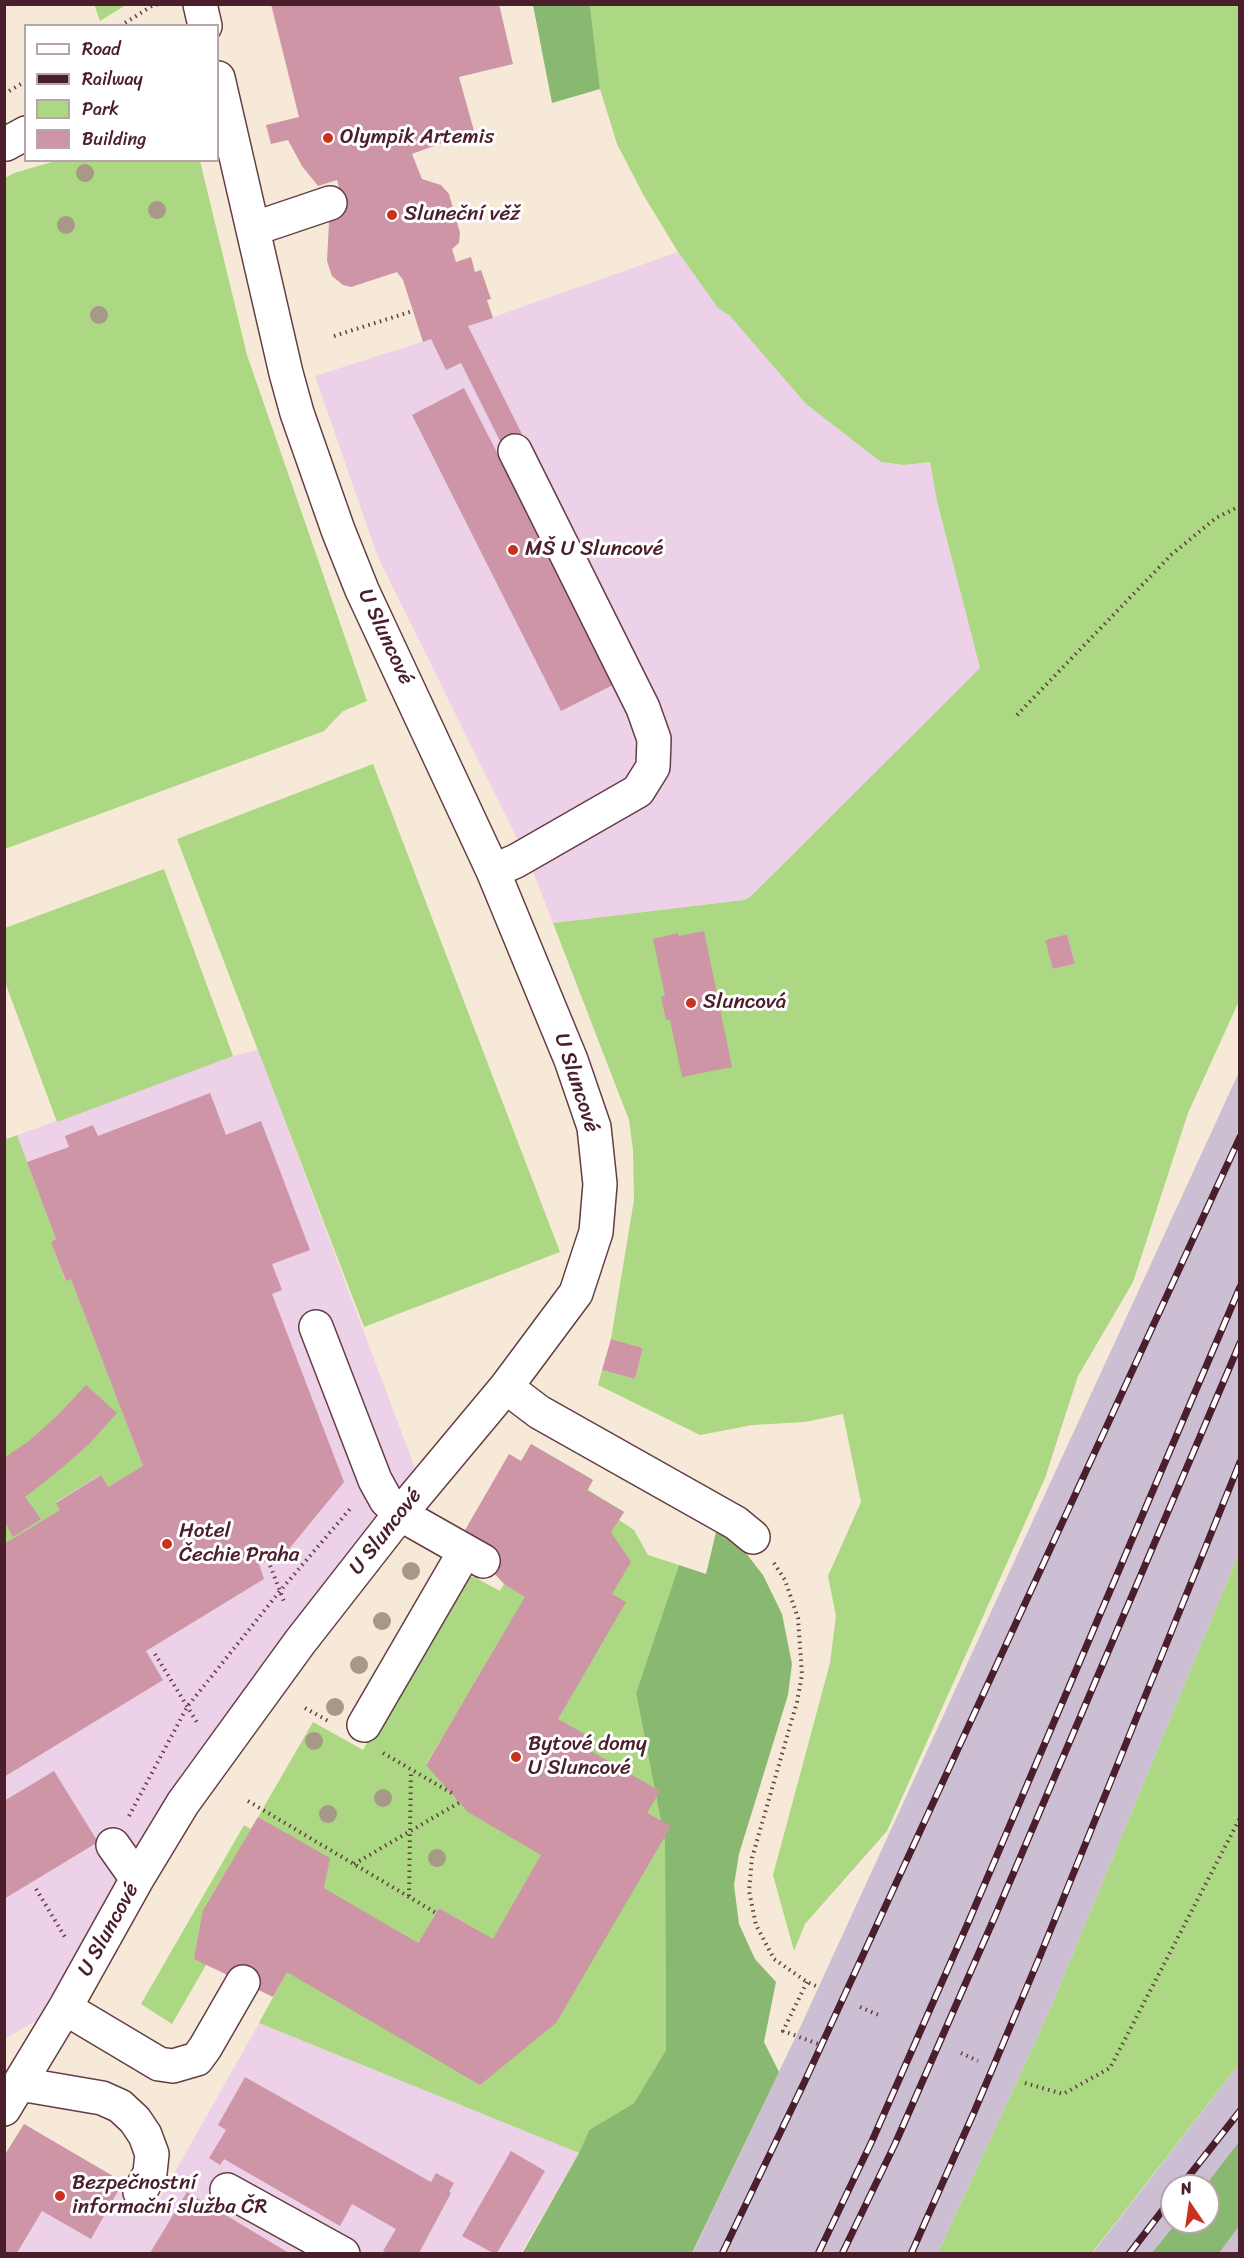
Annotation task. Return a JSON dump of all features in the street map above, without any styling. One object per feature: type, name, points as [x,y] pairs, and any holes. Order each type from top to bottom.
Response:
[{"type":"street","points":[[200,4],[205,24]]},
{"type":"street","name":"U Sluncové","points":[[12,2096],[183,1803],[300,1642],[400,1514],[506,1387],[576,1293],[596,1232],[600,1184],[594,1127],[571,1060],[493,871],[362,590],[338,530],[297,413],[219,82]]},
{"type":"street","points":[[253,229],[330,203]]},
{"type":"street","points":[[493,871],[516,861],[638,791],[653,767],[654,739],[643,708],[515,451]]},
{"type":"street","points":[[316,1327],[375,1480],[386,1500],[400,1514],[474,1556],[364,1725]]},
{"type":"street","points":[[506,1387],[539,1412],[736,1523],[753,1537]]},
{"type":"street","points":[[113,1845],[137,1880]]},
{"type":"street","points":[[65,2008],[159,2064],[173,2066],[197,2059],[243,1982]]},
{"type":"street","points":[[12,2096],[102,2098],[120,2106],[135,2120],[145,2135],[152,2154],[150,2173],[140,2192]]},
{"type":"street","points":[[227,2190],[343,2253]]},
{"type":"path","points":[[4,8],[10,4]]},
{"type":"path","points":[[123,24],[159,4]]},
{"type":"path","points":[[4,94],[24,82]]},
{"type":"path","points":[[334,336],[413,311]]},
{"type":"path","points":[[1017,715],[1171,555],[1216,518],[1239,506]]},
{"type":"path","points":[[113,1845],[188,1707],[280,1591],[375,1480]]},
{"type":"path","points":[[753,1537],[776,1565],[791,1596],[798,1618],[802,1675],[797,1702],[752,1858],[749,1891],[756,1925],[774,1959],[816,1986]]},
{"type":"path","points":[[268,1560],[284,1602]]},
{"type":"path","points":[[155,1654],[217,1755]]},
{"type":"path","points":[[409,1897],[411,1770]]},
{"type":"path","points":[[248,1801],[436,1913]]},
{"type":"path","points":[[354,1864],[460,1802]]},
{"type":"path","points":[[1025,2083],[1063,2094],[1110,2068],[1239,1818]]},
{"type":"path","points":[[36,1889],[86,1971]]},
{"type":"path","points":[[807,1982],[783,2031],[821,2045]]},
{"type":"path","points":[[860,2007],[881,2016]]},
{"type":"path","points":[[961,2053],[978,2061]]},
{"type":"shaded area","points":[[678,252],[718,308],[730,316],[806,404],[881,462],[904,465],[930,462],[937,501],[980,668],[750,897],[744,900],[553,923],[531,867],[377,555],[315,376],[431,339]]},
{"type":"shaded area","points":[[258,1050],[415,1468],[181,1774],[37,2020],[5,2039],[7,1139],[233,1056]]},
{"type":"shaded area","points":[[1239,1072],[1239,1553],[1049,2012],[938,2253],[692,2254],[797,2034]]},
{"type":"shaded area","points":[[259,2023],[579,2153],[521,2253],[5,2254],[5,2156],[24,2124],[158,2202]]},
{"type":"shaded area","points":[[1239,2064],[1239,2253],[1092,2254]]},
{"type":"green space","points":[[94,4],[126,4],[126,5],[100,21]]},
{"type":"green space","points":[[533,5],[590,5],[600,89],[552,103]]},
{"type":"green space","points":[[590,5],[1239,5],[1239,1001],[1188,1113],[1133,1282],[1078,1376],[1045,1478],[887,1831],[805,1924],[794,1951],[773,1875],[830,1663],[836,1616],[828,1576],[861,1502],[843,1414],[805,1422],[752,1425],[700,1435],[598,1385],[602,1370],[635,1379],[643,1348],[611,1339],[634,1200],[633,1150],[629,1120],[553,923],[744,900],[750,897],[980,668],[937,501],[930,462],[904,465],[881,462],[806,404],[730,316],[718,308],[678,252],[644,196],[617,144],[600,89]],"holes":[[[1067,934],[1075,964],[1054,969],[1045,940]]]},
{"type":"green space","points":[[52,162],[200,162],[247,355],[367,701],[343,711],[324,731],[5,849],[5,178],[14,173]]},
{"type":"green space","points":[[373,764],[560,1252],[364,1327],[177,839]]},
{"type":"green space","points":[[164,869],[233,1056],[57,1122],[5,982],[5,928]]},
{"type":"green space","points":[[4,1131],[7,1139],[17,1135],[56,1239],[51,1242],[65,1280],[71,1279],[143,1466],[108,1487],[100,1475],[56,1502],[60,1510],[5,1544]]},
{"type":"green space","points":[[531,1444],[593,1480],[588,1490],[624,1512],[619,1520],[634,1530],[648,1555],[679,1565],[636,1693],[665,1842],[666,2050],[634,2103],[589,2130],[579,2153],[259,2023],[319,1913],[329,1859],[258,1817],[313,1722],[363,1750],[467,1577],[474,1577],[500,1591],[504,1584],[558,1616],[523,1458]],"holes":[[[477,1680],[455,1795],[426,1764]],[[439,1908],[492,1939],[418,1943]]]},
{"type":"green space","points":[[717,1528],[742,1548],[763,1575],[782,1614],[792,1664],[788,1695],[739,1854],[734,1885],[739,1924],[755,1959],[776,1982],[764,2042],[779,2072],[692,2253],[522,2254],[579,2153],[589,2130],[634,2103],[666,2050],[665,1842],[636,1693],[679,1565],[706,1574]]},
{"type":"green space","points":[[1239,1553],[1239,2064],[1092,2253],[938,2253],[1049,2012]]},
{"type":"green space","points":[[244,1825],[251,1829],[203,1910],[206,1965],[172,2024],[141,2004]]},
{"type":"green space","points":[[1239,2142],[1239,2226],[1219,2253],[1152,2253],[1167,2234],[1220,2234],[1220,2174],[1214,2174]]},
{"type":"building","points":[[271,4],[499,4],[513,64],[459,77],[474,131],[412,154],[422,179],[441,185],[449,194],[460,233],[459,243],[452,249],[456,262],[471,257],[475,272],[481,270],[491,299],[487,300],[493,318],[468,326],[522,434],[501,443],[461,363],[446,370],[431,339],[423,342],[403,280],[397,272],[351,287],[343,285],[332,276],[327,261],[330,203],[335,189],[339,187],[337,180],[318,186],[302,166],[288,140],[271,144],[266,125],[299,117]]},
{"type":"building","name":"MŠ U Sluncové","points":[[464,388],[615,684],[561,711],[412,415]]},
{"type":"building","name":"Sluncová","points":[[704,931],[732,1067],[682,1077],[670,1020],[666,1020],[661,997],[665,996],[653,939],[678,933],[679,936]]},
{"type":"building","points":[[1067,934],[1075,964],[1053,969],[1045,940]]},
{"type":"building","points":[[210,1093],[226,1135],[261,1121],[310,1250],[272,1264],[282,1290],[272,1294],[344,1482],[284,1555],[259,1564],[264,1579],[146,1651],[163,1680],[4,1777],[4,1544],[60,1510],[56,1503],[101,1475],[108,1487],[143,1466],[71,1279],[66,1281],[51,1242],[56,1239],[27,1162],[69,1147],[65,1136],[93,1125],[98,1136]]},
{"type":"building","points":[[611,1339],[643,1348],[635,1379],[602,1370]]},
{"type":"building","points":[[86,1385],[117,1413],[88,1445],[25,1497],[41,1519],[13,1537],[4,1520],[4,1458],[29,1441]]},
{"type":"building","name":"Bytové domy U Sluncové","points":[[531,1444],[593,1480],[587,1490],[624,1512],[611,1532],[631,1562],[612,1594],[626,1602],[558,1719],[595,1740],[589,1750],[660,1791],[647,1813],[671,1826],[556,2023],[480,2085],[287,1972],[273,1997],[194,1959],[203,1910],[258,1817],[330,1858],[324,1888],[418,1943],[439,1908],[493,1939],[541,1855],[468,1812],[426,1765],[525,1597],[504,1584],[461,1537],[509,1454],[521,1461]]},
{"type":"building","points":[[54,1771],[98,1842],[4,1899],[4,1801]]},
{"type":"building","points":[[245,2077],[431,2182],[436,2173],[454,2183],[419,2253],[383,2251],[396,2229],[352,2204],[340,2226],[224,2159],[220,2165],[209,2158],[226,2130],[218,2125]]},
{"type":"building","name":"Bezpečnostní informační služba ČR","points":[[24,2124],[123,2182],[91,2239],[42,2211],[17,2253],[4,2253],[4,2156]]},
{"type":"building","points":[[511,2151],[545,2171],[497,2253],[493,2253],[462,2236]]},
{"type":"building","points":[[187,2192],[289,2253],[150,2253]]},
{"type":"railway","points":[[722,2254],[804,2083],[1240,1137]]},
{"type":"railway","points":[[818,2254],[872,2141],[968,1923],[1240,1287]]},
{"type":"railway","points":[[842,2254],[895,2144],[996,1914],[1240,1343]]},
{"type":"railway","points":[[911,2254],[1040,1956],[1240,1462]]},
{"type":"railway","points":[[1190,2174],[1240,2111]]},
{"type":"railway","points":[[1129,2254],[1160,2214]]},
{"type":"place","name":"Olympik Artemis","points":[[328,138]]},
{"type":"place","name":"Sluneční věž","points":[[392,215]]},
{"type":"place","name":"MŠ U Sluncové","points":[[513,550]]},
{"type":"place","name":"Sluncová","points":[[691,1003]]},
{"type":"place","name":"Hotel Čechie Praha","points":[[167,1544]]},
{"type":"place","name":"Bytové domy U Sluncové","points":[[516,1757]]},
{"type":"place","name":"Bezpečnostní informační služba ČR","points":[[60,2196]]}]
